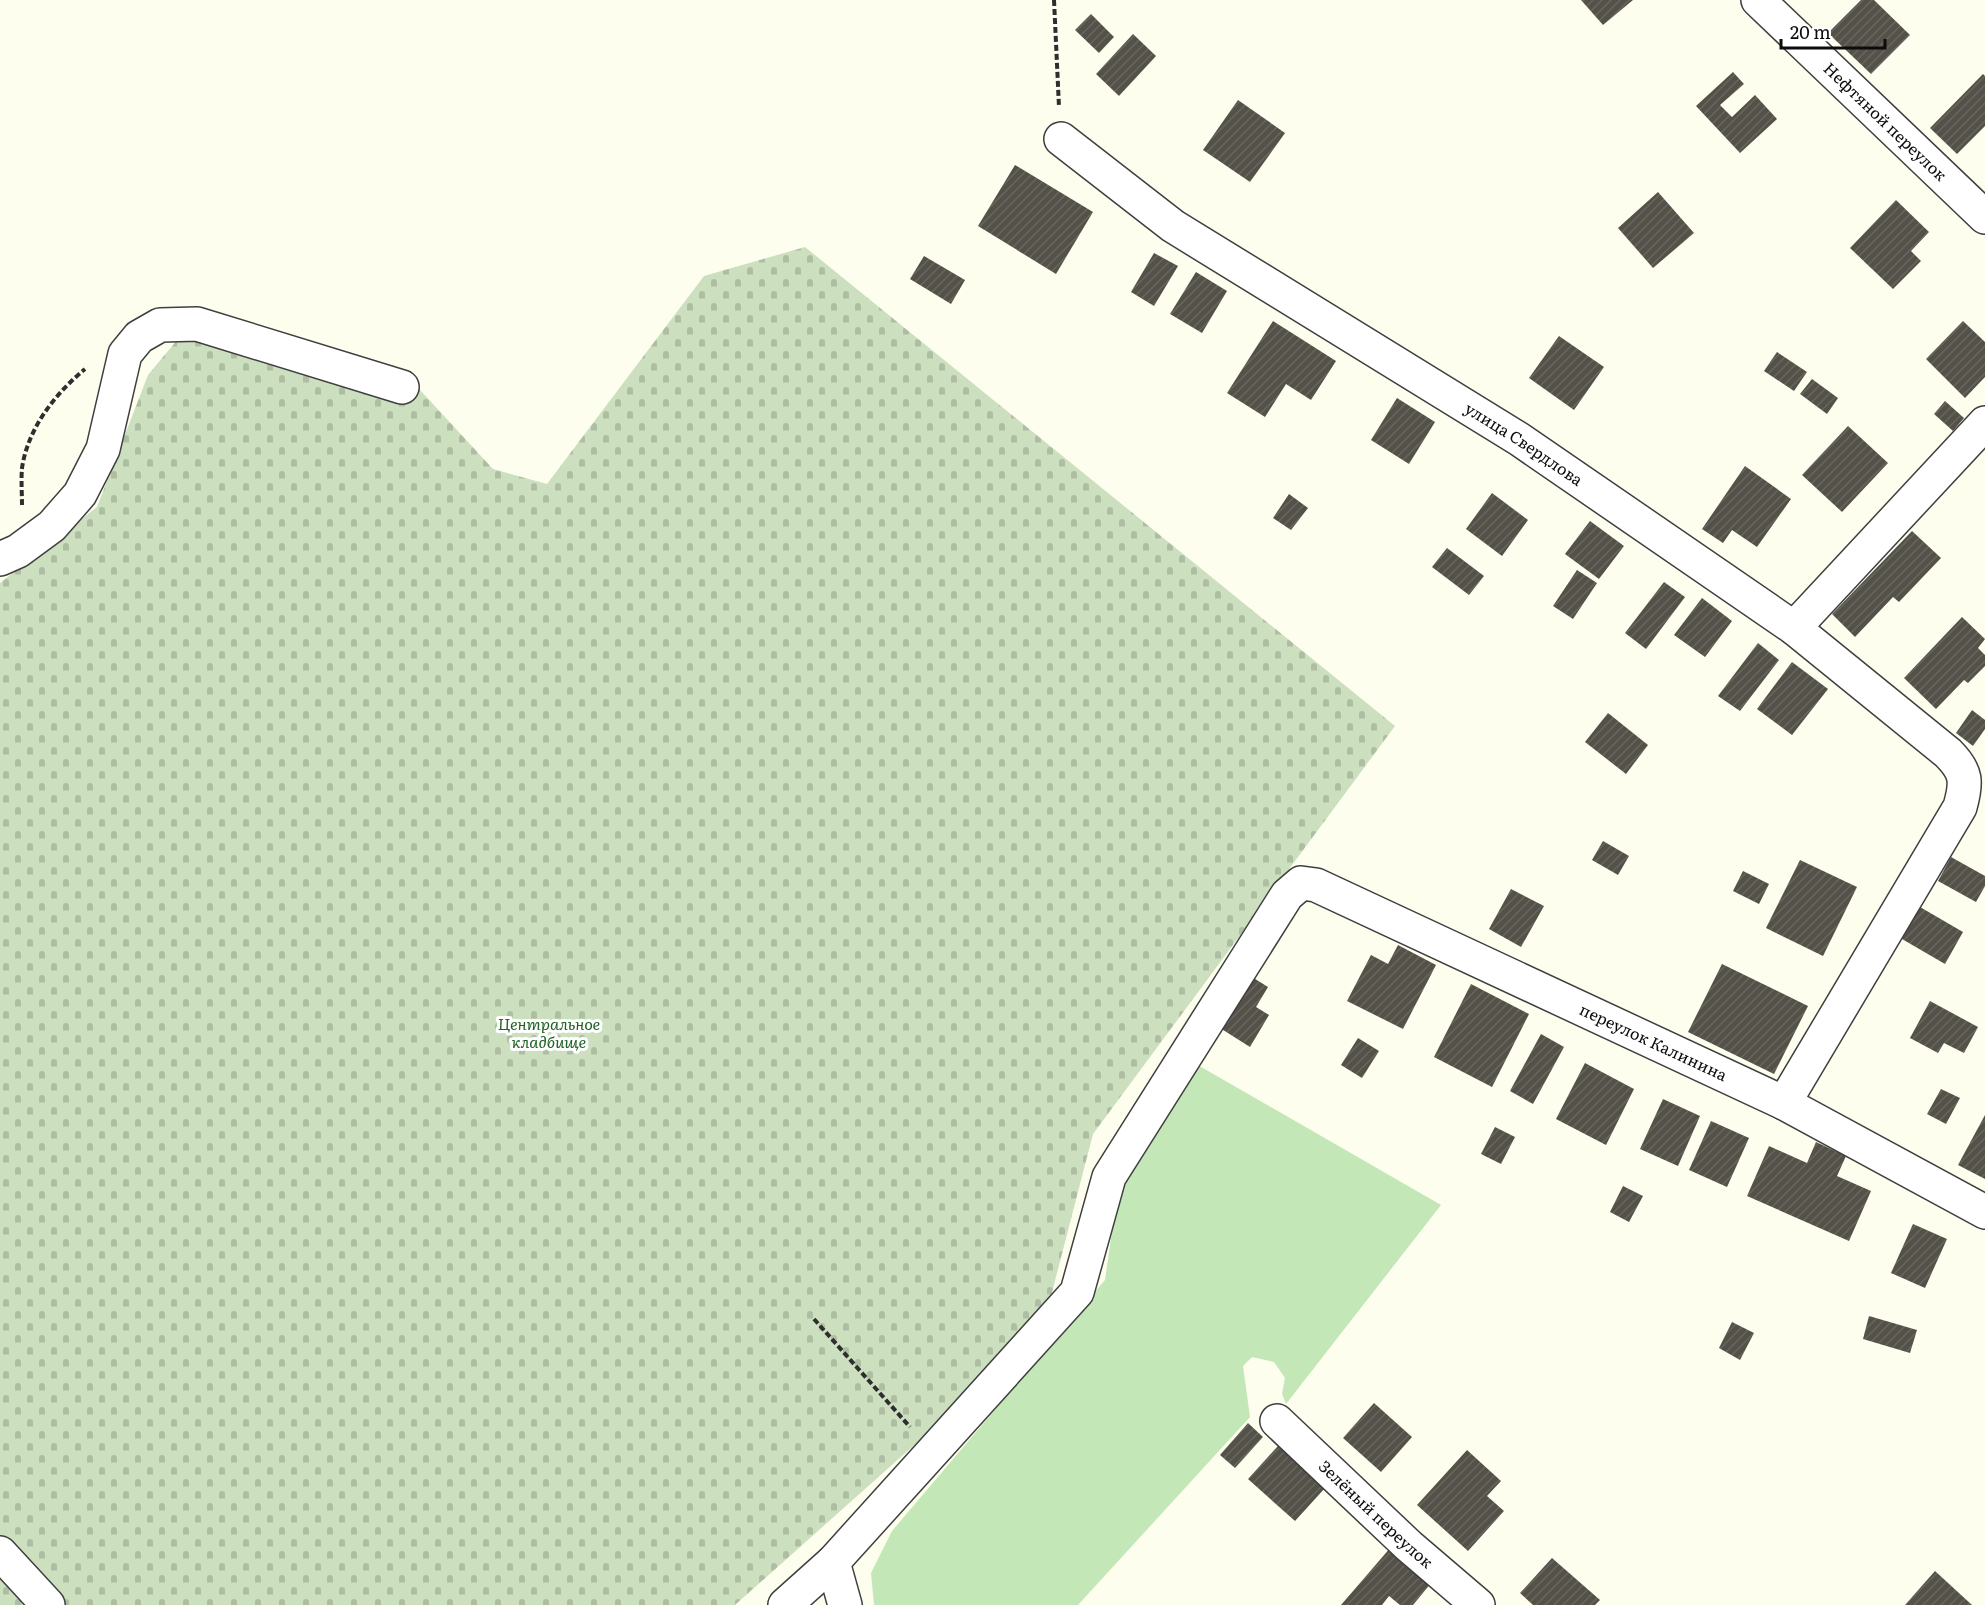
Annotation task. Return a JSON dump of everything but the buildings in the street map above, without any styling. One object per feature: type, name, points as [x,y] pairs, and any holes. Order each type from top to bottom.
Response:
[{"type":"street","name":"Нефтяной переулок","points":[[1758,0],[1985,217]]},
{"type":"street","name":"улица Свердлова","points":[[1061,139],[1173,226],[1519,439],[1794,628],[1948,753],[1959,765],[1964,777],[1964,792],[1960,807],[1784,1103]]},
{"type":"street","points":[[9,555],[52,526],[80,494],[104,449],[124,354],[139,338],[160,325],[197,324],[402,387]]},
{"type":"street","points":[[1794,628],[1985,423]]},
{"type":"street","name":"переулок Калинина","points":[[933,1452],[1077,1292],[1109,1177],[1287,895],[1300,883],[1316,885],[1784,1103],[1985,1212]]},
{"type":"street","name":"Зелёный переулок","points":[[1277,1421],[1409,1546],[1478,1605]]},
{"type":"street","points":[[785,1605],[833,1562],[933,1452]]},
{"type":"street","points":[[0,1553],[48,1605]]},
{"type":"street","points":[[833,1562],[845,1605]]},
{"type":"path","points":[[1054,0],[1061,139]]},
{"type":"path","points":[[9,555],[22,514],[22,468],[33,431],[57,396],[93,364]]},
{"type":"path","points":[[814,1319],[933,1452]]},
{"type":"green space","name":"Центральное кладбище","points":[[805,247],[1395,726],[1093,1134],[1050,1300],[921,1439],[735,1605],[0,1605],[0,583],[97,507],[148,375],[183,333],[408,377],[493,469],[547,484],[704,276]]},
{"type":"green space","points":[[1196,1064],[1441,1205],[1286,1404],[1282,1394],[1285,1378],[1274,1362],[1252,1357],[1243,1366],[1250,1417],[1078,1605],[874,1605],[871,1573],[892,1531],[1105,1280],[1118,1189]]}]
